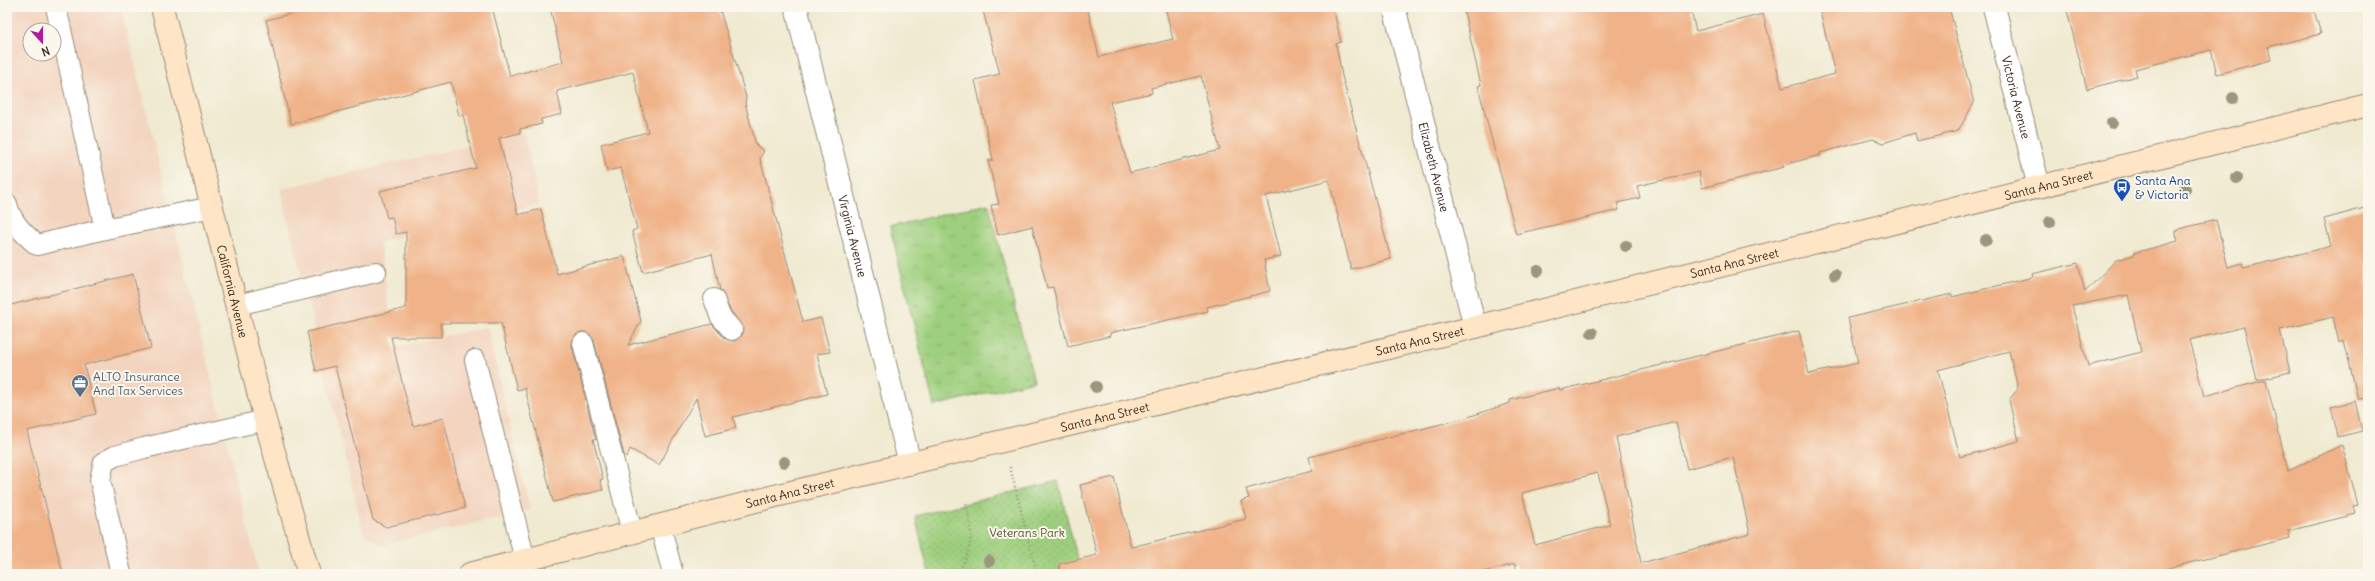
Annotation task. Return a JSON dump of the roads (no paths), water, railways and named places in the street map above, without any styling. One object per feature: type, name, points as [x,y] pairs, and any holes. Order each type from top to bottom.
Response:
[{"type":"street","name":"California Avenue","points":[[162,7],[265,420],[309,574]]},
{"type":"street","name":"Virginia Avenue","points":[[796,7],[910,464]]},
{"type":"street","name":"Elizabeth Avenue","points":[[1394,7],[1475,327]]},
{"type":"street","name":"Victoria Avenue","points":[[1994,7],[2039,187]]},
{"type":"street","name":"Santa Ana Street","points":[[470,574],[521,567],[632,532],[1475,327],[2368,105]]},
{"type":"lane","points":[[56,7],[105,229]]},
{"type":"lane","points":[[7,204],[10,216],[24,234],[37,245],[105,229],[212,207]]},
{"type":"lane","points":[[237,305],[376,272]]},
{"type":"lane","points":[[714,299],[720,316],[732,330]]},
{"type":"lane","points":[[583,343],[632,532]]},
{"type":"lane","points":[[475,360],[521,567]]},
{"type":"lane","points":[[121,574],[100,480],[104,462],[115,456],[144,448],[265,420]]},
{"type":"lane","points":[[660,525],[673,574]]},
{"type":"place","name":"Santa Ana & Victoria","points":[[2122,202]]},
{"type":"place","name":"ALTO Insurance And Tax Services","points":[[80,398]]},
{"type":"park label","name":"Veterans Park","points":[[1027,532]]}]
